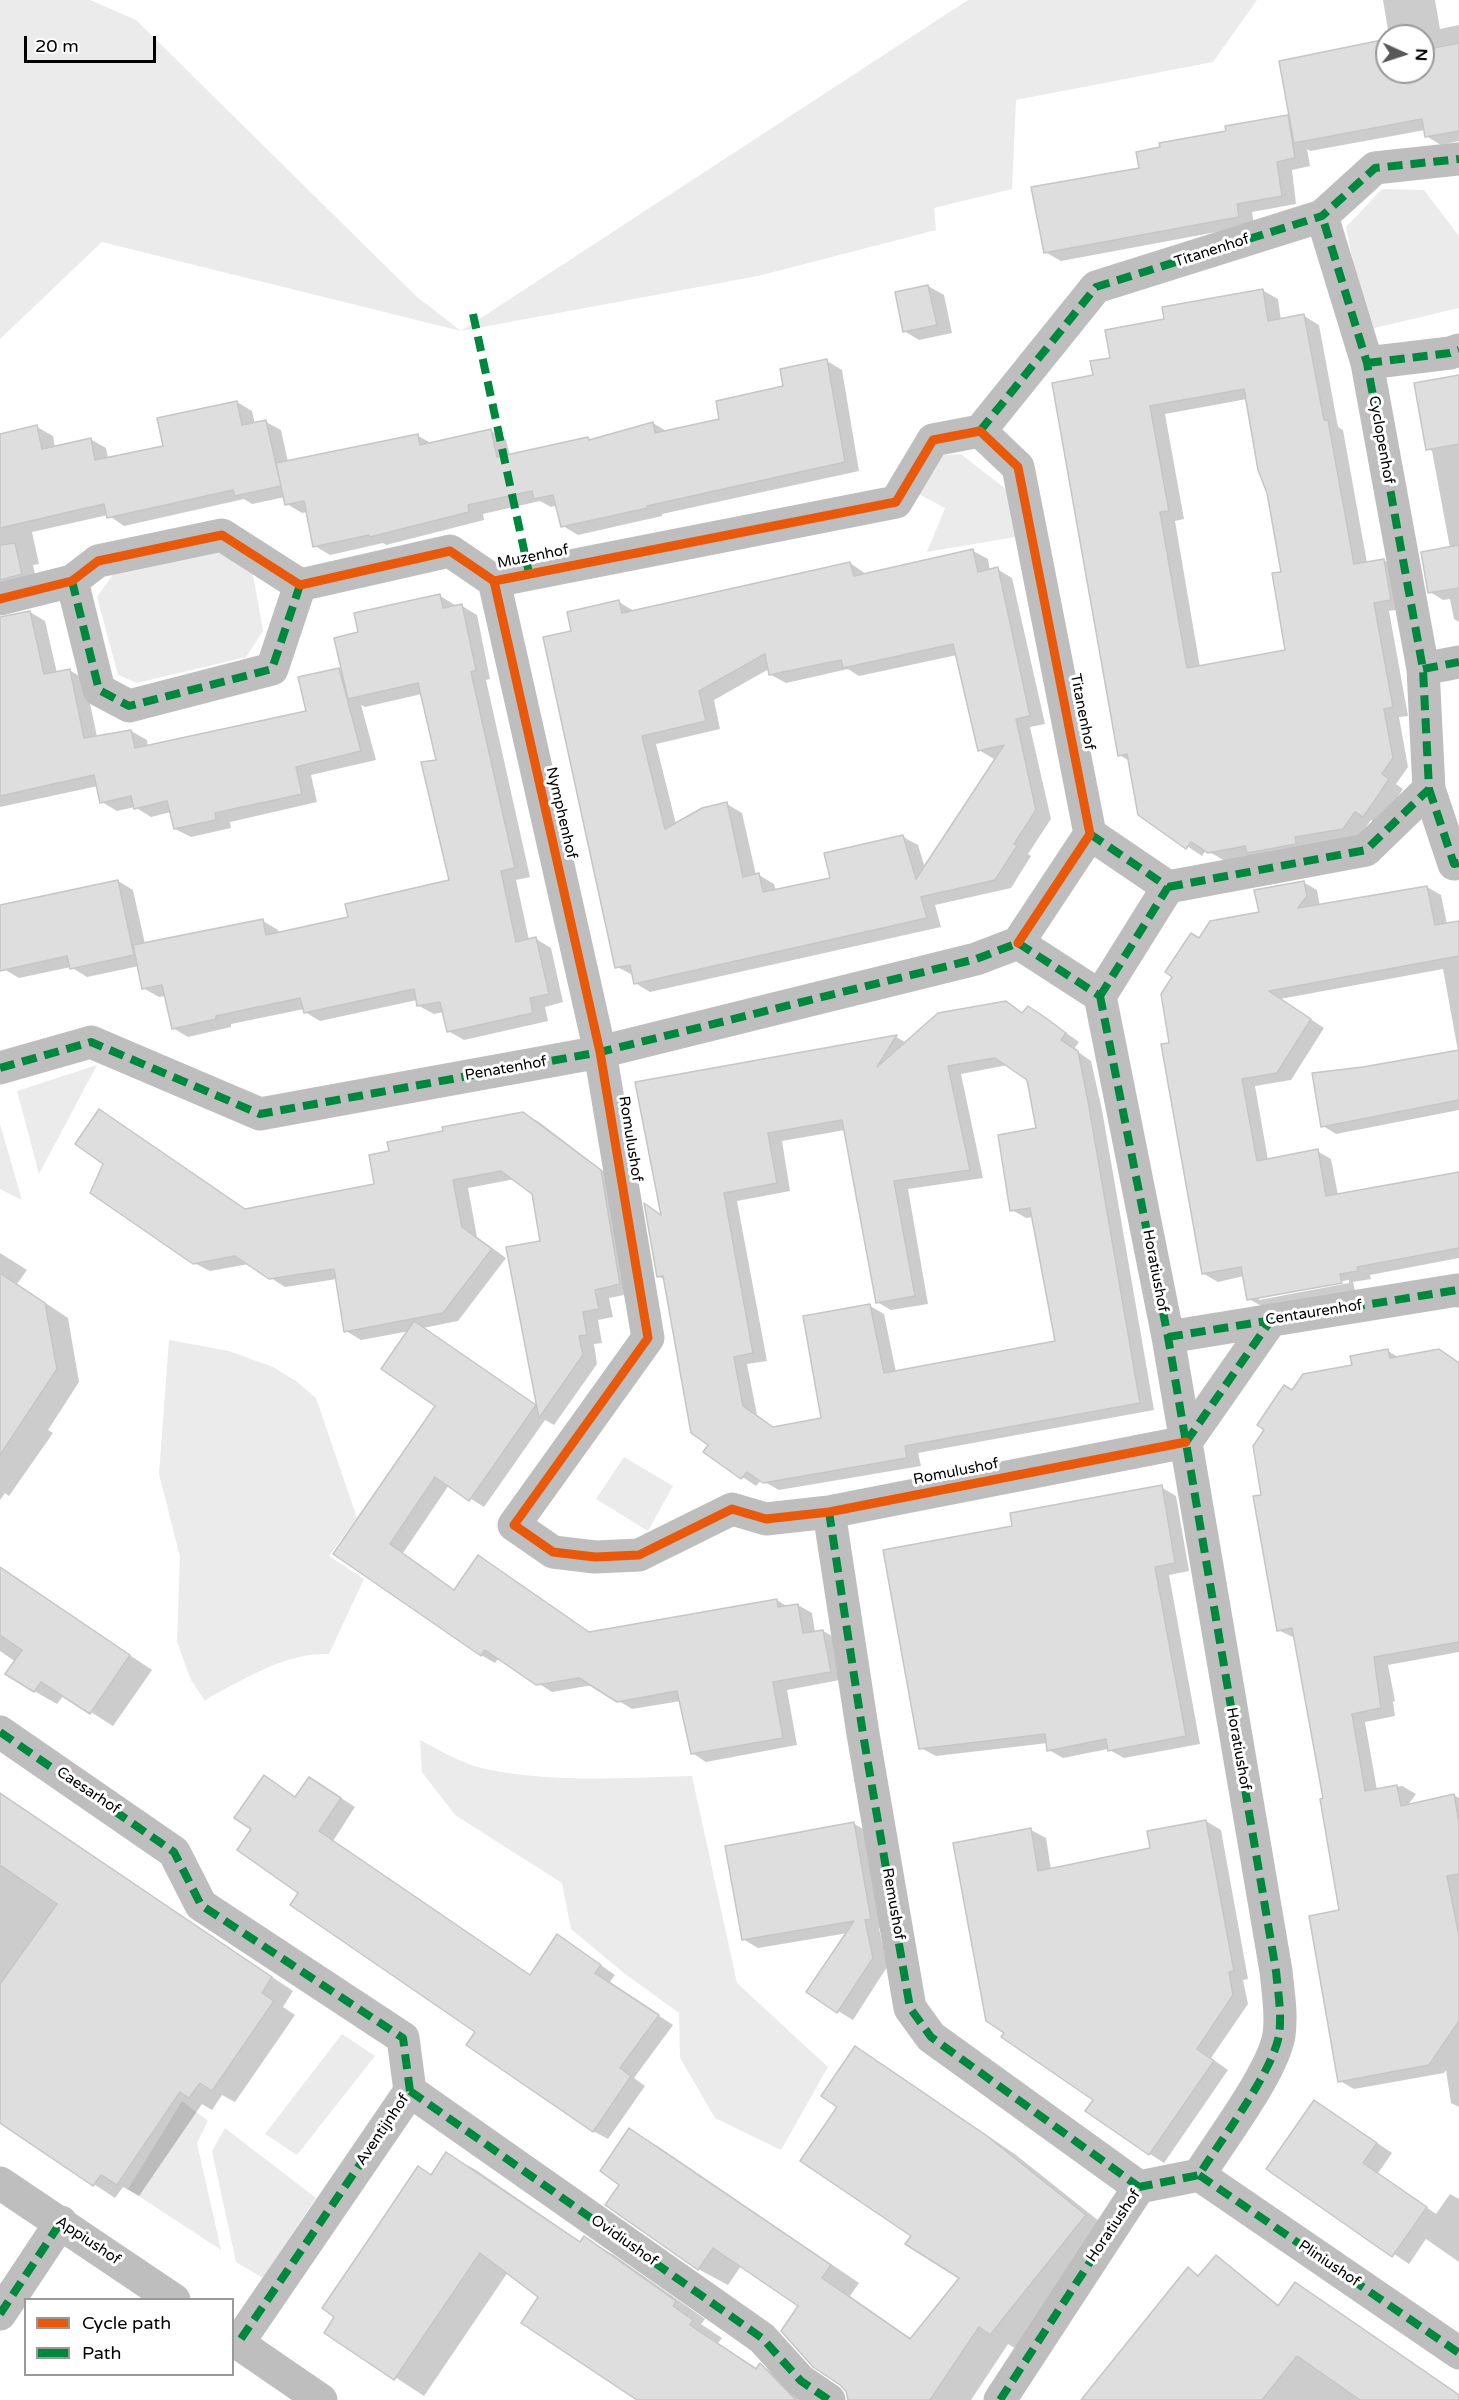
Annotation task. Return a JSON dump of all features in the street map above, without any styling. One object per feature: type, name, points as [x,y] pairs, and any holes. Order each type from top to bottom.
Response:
[{"type":"street","name":"Titanenhof","points":[[1090,834],[1018,467],[980,431],[1096,287],[1322,216],[1375,168],[1459,159]]},
{"type":"street","name":"Cyclopenhof","points":[[1322,216],[1367,363],[1423,669],[1429,789],[1454,864],[1459,864]]},
{"type":"street","points":[[1367,363],[1459,350]]},
{"type":"street","name":"Muzenhof","points":[[300,585],[450,551],[494,581],[896,501],[933,441],[980,431]]},
{"type":"street","points":[[0,599],[72,581],[98,561],[222,535],[300,585],[272,669],[129,706],[99,690],[72,581]]},
{"type":"street","name":"Nymphenhof","points":[[494,581],[600,1052]]},
{"type":"street","points":[[1423,669],[1459,662]]},
{"type":"street","points":[[1168,887],[1100,996],[1018,943],[1090,834],[1168,887],[1366,850],[1429,789]]},
{"type":"street","name":"Penatenhof","points":[[0,1068],[91,1042],[260,1114],[600,1052],[976,959],[1018,943]]},
{"type":"street","name":"Horatiushof","points":[[1000,2400],[1139,2187],[1198,2175],[1269,2063],[1279,2036],[1280,2004],[1168,1337],[1100,996]]},
{"type":"street","name":"Romulushof","points":[[600,1052],[648,1338],[514,1525],[553,1552],[595,1557],[639,1555],[732,1509],[766,1519],[830,1512],[1186,1442]]},
{"type":"street","name":"Centaurenhof","points":[[1168,1337],[1459,1291]]},
{"type":"street","points":[[1186,1442],[1271,1320]]},
{"type":"street","name":"Remushof","points":[[830,1512],[863,1734],[910,2007],[931,2037],[1139,2187]]},
{"type":"street","name":"Caesarhof","points":[[0,1732],[174,1852]]},
{"type":"street","name":"Aventijnhof","points":[[174,1852],[201,1905],[403,2038],[410,2091],[235,2341]]},
{"type":"street","name":"Ovidiushof","points":[[410,2091],[762,2338],[801,2381],[830,2400]]},
{"type":"street","name":"Pliniushof","points":[[1198,2175],[1459,2353]]},
{"type":"street","name":"Appiushof","points":[[0,2183],[171,2298]]},
{"type":"street","points":[[0,2314],[61,2222]]},
{"type":"street","points":[[235,2341],[321,2400]]},
{"type":"shaded area","points":[[0,0],[90,0],[136,20],[417,297],[461,331],[102,242],[0,339]]},
{"type":"shaded area","points":[[968,0],[1257,0],[1213,62],[1016,100],[1012,189],[934,208],[936,230],[758,276],[461,331]]},
{"type":"shaded area","points":[[1382,189],[1424,190],[1459,236],[1459,308],[1366,330],[1346,227]]},
{"type":"shaded area","points":[[961,454],[1012,494],[1021,536],[927,552],[945,508],[915,492],[933,456]]},
{"type":"shaded area","points":[[222,552],[252,569],[263,631],[246,657],[137,683],[118,675],[97,597],[114,573]]},
{"type":"shaded area","points":[[97,1065],[39,1174],[17,1091]]},
{"type":"shaded area","points":[[0,1124],[22,1200],[0,1189]]},
{"type":"shaded area","points":[[169,1340],[229,1351],[273,1367],[296,1381],[316,1398],[357,1518],[329,1556],[364,1579],[329,1654],[313,1654],[282,1662],[252,1675],[205,1701],[191,1680],[177,1642],[180,1557],[159,1474]]},
{"type":"shaded area","points":[[624,1457],[673,1486],[648,1531],[596,1499]]},
{"type":"shaded area","points":[[420,1740],[469,1764],[511,1773],[563,1778],[692,1776],[737,1983],[828,2067],[781,2150],[715,2118],[680,2058],[679,2013],[625,1974],[571,1929],[562,1883],[455,1815],[422,1772]]},
{"type":"shaded area","points":[[342,2034],[375,2056],[297,2155],[265,2134]]},
{"type":"shaded area","points":[[182,2101],[208,2121],[197,2143],[221,2250],[128,2189]]},
{"type":"shaded area","points":[[225,2128],[316,2198],[263,2278],[236,2262],[212,2151]]},
{"type":"building","points":[[1375,41],[1375,84],[1435,84],[1435,48],[1459,43],[1459,131],[1425,137],[1422,119],[1294,143],[1279,61]]},
{"type":"building","points":[[1288,115],[1295,158],[1277,162],[1282,196],[1237,204],[1239,217],[1044,253],[1031,187],[1139,168],[1136,152],[1160,147],[1159,143],[1226,131],[1225,126]]},
{"type":"building","points":[[928,285],[937,325],[903,332],[895,292]]},
{"type":"building","points":[[1263,289],[1268,321],[1304,314],[1324,420],[1328,420],[1354,564],[1384,559],[1391,600],[1374,603],[1393,707],[1384,709],[1393,758],[1382,774],[1389,779],[1363,817],[1355,812],[1343,829],[1295,837],[1296,844],[1247,853],[1245,846],[1208,853],[1191,842],[1186,849],[1138,815],[1127,754],[1118,756],[1052,383],[1093,375],[1090,361],[1110,358],[1105,330],[1164,319],[1162,307]],"holes":[[[1244,389],[1258,470],[1267,493],[1281,572],[1272,573],[1285,650],[1187,668],[1160,512],[1169,511],[1150,406]]]},
{"type":"building","points":[[827,359],[845,462],[561,527],[553,495],[534,499],[532,491],[468,505],[469,512],[370,537],[369,535],[313,547],[304,501],[285,505],[276,463],[418,434],[420,445],[491,429],[497,457],[588,437],[589,440],[653,422],[655,433],[719,419],[716,401],[783,386],[780,369]]},
{"type":"building","points":[[1459,375],[1459,444],[1426,450],[1414,383]]},
{"type":"building","points":[[237,401],[242,425],[266,420],[281,486],[235,496],[233,490],[107,518],[104,504],[0,528],[0,434],[37,425],[42,449],[91,438],[95,460],[163,446],[157,418]]},
{"type":"building","points":[[15,543],[22,574],[0,580],[0,545]]},
{"type":"building","points":[[1459,545],[1459,588],[1428,593],[1421,552]]},
{"type":"building","points":[[973,549],[978,572],[998,567],[1030,716],[1016,719],[1036,810],[1014,844],[1017,846],[995,880],[921,897],[927,918],[634,984],[630,965],[615,968],[543,637],[571,631],[567,612],[619,600],[622,613],[850,562],[854,576]],"holes":[[[953,644],[978,751],[1004,745],[916,879],[903,835],[824,853],[830,878],[763,892],[759,873],[743,877],[727,802],[702,808],[665,829],[642,736],[706,721],[699,691],[765,654],[769,675],[841,660],[843,668]]]},
{"type":"building","points":[[440,594],[443,608],[462,604],[476,670],[471,672],[515,868],[501,871],[516,942],[536,937],[549,994],[530,998],[533,1013],[447,1032],[440,1002],[417,1006],[414,989],[304,1013],[300,998],[216,1016],[216,1019],[172,1029],[162,985],[142,989],[133,945],[263,919],[266,935],[348,917],[345,904],[449,880],[421,762],[436,760],[418,683],[348,699],[334,638],[358,632],[354,613]]},
{"type":"building","points":[[30,611],[44,674],[70,669],[84,738],[131,730],[135,748],[306,711],[298,677],[339,668],[361,751],[296,767],[302,794],[215,813],[216,820],[174,829],[167,801],[134,809],[131,796],[100,803],[94,775],[0,796],[0,617]]},
{"type":"building","points":[[118,880],[134,955],[70,969],[67,956],[0,971],[0,905]]},
{"type":"building","points":[[1304,881],[1307,896],[1298,908],[1427,886],[1435,925],[1459,921],[1459,956],[1269,991],[1311,1019],[1277,1073],[1242,1079],[1257,1161],[1318,1149],[1326,1196],[1459,1172],[1459,1248],[1357,1267],[1358,1271],[1340,1274],[1342,1283],[1247,1300],[1241,1267],[1202,1274],[1161,1044],[1169,1043],[1161,994],[1172,977],[1165,972],[1191,933],[1199,938],[1210,921],[1259,912],[1254,890]]},
{"type":"building","points":[[1006,1001],[1022,1013],[1028,1006],[1066,1033],[1061,1040],[1078,1051],[1140,1403],[905,1446],[907,1458],[763,1483],[747,1472],[741,1479],[703,1452],[708,1445],[691,1433],[663,1276],[657,1277],[644,1203],[661,1215],[635,1082],[897,1035],[877,1067],[938,1013]],"holes":[[[995,1058],[1027,1080],[1036,1128],[998,1135],[1010,1211],[1030,1208],[1055,1341],[884,1373],[870,1304],[803,1316],[821,1418],[773,1427],[743,1406],[734,1357],[753,1353],[724,1193],[777,1183],[768,1133],[842,1120],[876,1303],[915,1296],[894,1181],[970,1170],[948,1066]]]},
{"type":"building","points":[[1459,1050],[1459,1100],[1321,1127],[1312,1073],[1363,1067]]},
{"type":"building","points":[[99,1109],[245,1209],[374,1184],[369,1155],[389,1151],[387,1142],[443,1131],[442,1127],[523,1112],[601,1170],[620,1284],[595,1290],[599,1309],[583,1312],[587,1335],[579,1336],[583,1355],[539,1418],[506,1247],[540,1241],[532,1194],[501,1171],[453,1180],[462,1227],[492,1249],[443,1313],[344,1332],[334,1269],[269,1279],[235,1256],[193,1264],[90,1193],[103,1164],[75,1144]]},
{"type":"building","points":[[0,1273],[45,1303],[57,1369],[0,1455]]},
{"type":"building","points":[[414,1321],[536,1405],[469,1501],[435,1477],[390,1544],[454,1590],[478,1555],[589,1632],[777,1599],[778,1607],[798,1604],[803,1633],[823,1630],[831,1672],[773,1682],[783,1738],[691,1754],[677,1691],[617,1702],[579,1678],[536,1685],[485,1650],[481,1656],[333,1554],[435,1406],[381,1369]]},
{"type":"building","points":[[1388,1349],[1390,1358],[1439,1349],[1459,1363],[1459,1642],[1374,1657],[1381,1708],[1352,1714],[1365,1791],[1397,1785],[1401,1806],[1454,1794],[1459,1822],[1459,1874],[1447,1876],[1459,1936],[1459,2021],[1429,2065],[1338,2082],[1309,1916],[1339,1910],[1320,1799],[1323,1798],[1292,1628],[1277,1631],[1253,1496],[1261,1495],[1253,1446],[1264,1430],[1257,1425],[1284,1385],[1292,1390],[1303,1374],[1352,1365],[1350,1356]]},
{"type":"building","points":[[1162,1485],[1175,1563],[1155,1567],[1186,1736],[1108,1751],[1106,1739],[1047,1751],[1045,1734],[919,1749],[883,1550],[1012,1526],[1010,1513]]},
{"type":"building","points":[[0,1567],[130,1655],[90,1714],[41,1682],[34,1692],[5,1674],[22,1650],[0,1635]]},
{"type":"building","points":[[264,1775],[295,1797],[309,1777],[341,1798],[319,1831],[530,1975],[557,1934],[601,1965],[595,1973],[659,2015],[620,2068],[631,2076],[593,2132],[466,2045],[475,2032],[290,1905],[298,1893],[237,1850],[251,1829],[234,1818]]},
{"type":"building","points":[[0,1793],[272,1977],[262,1993],[274,2001],[212,2091],[200,2083],[189,2098],[180,2092],[117,2185],[101,2175],[93,2186],[0,2123],[0,1984],[57,1904],[0,1865]]},
{"type":"building","points":[[1206,1820],[1234,1971],[1229,1972],[1233,1995],[1197,2049],[1214,2061],[1149,2155],[1085,2111],[1093,2100],[1001,2037],[1004,2033],[986,2021],[953,1843],[1031,1828],[1038,1871],[1150,1848],[1147,1831]]},
{"type":"building","points":[[854,1822],[871,1919],[865,1920],[873,1958],[837,2013],[806,1992],[854,1921],[742,1940],[725,1846]]},
{"type":"building","points":[[855,2046],[987,2136],[1086,2215],[990,2335],[979,2327],[930,2400],[848,2400],[846,2391],[813,2367],[781,2331],[798,2306],[713,2248],[698,2270],[605,2205],[619,2185],[600,2171],[629,2128],[831,2265],[822,2278],[910,2339],[959,2278],[905,2244],[911,2236],[800,2161],[837,2107],[821,2096]]},
{"type":"building","points":[[1314,2100],[1377,2143],[1363,2163],[1427,2207],[1392,2257],[1266,2169]]},
{"type":"building","points":[[446,2152],[580,2242],[584,2236],[676,2301],[673,2306],[693,2320],[690,2325],[756,2369],[760,2363],[796,2400],[637,2400],[521,2323],[538,2297],[480,2253],[394,2380],[324,2333],[334,2317],[322,2308],[418,2166],[431,2175]]},
{"type":"building","points":[[1216,2255],[1278,2306],[1295,2282],[1459,2395],[1459,2400],[1360,2400],[1297,2356],[1262,2400],[1081,2400],[1188,2267],[1198,2276]]},
{"type":"marked path","points":[[980,431],[1096,287],[1322,216],[1375,168],[1459,159]]},
{"type":"marked path","points":[[1168,887],[1366,850],[1429,789],[1423,669],[1367,363],[1322,216]]},
{"type":"marked path","points":[[473,314],[529,573]]},
{"type":"marked path","points":[[1367,363],[1459,350]]},
{"type":"marked path","points":[[72,581],[99,690],[129,706],[272,669],[300,585]]},
{"type":"marked path","points":[[1423,669],[1459,662]]},
{"type":"marked path","points":[[1429,789],[1454,864],[1459,863]]},
{"type":"marked path","points":[[1090,834],[1168,887]]},
{"type":"marked path","points":[[1100,996],[1168,887]]},
{"type":"marked path","points":[[1018,943],[1100,996]]},
{"type":"marked path","points":[[0,1068],[91,1042],[260,1114],[600,1052],[976,959],[1018,943]]},
{"type":"marked path","points":[[1000,2400],[1139,2187],[1199,2175],[1257,2087],[1275,2050],[1280,2027],[1276,1971],[1168,1337],[1100,996]]},
{"type":"marked path","points":[[1168,1337],[1459,1291]]},
{"type":"marked path","points":[[1186,1442],[1271,1320]]},
{"type":"marked path","points":[[829,1512],[863,1734],[910,2008],[931,2037],[1139,2187]]},
{"type":"marked path","points":[[0,1732],[174,1852],[201,1905],[403,2038],[410,2091],[238,2343]]},
{"type":"marked path","points":[[410,2091],[762,2338],[801,2381],[829,2400]]},
{"type":"marked path","points":[[1199,2175],[1459,2353]]},
{"type":"marked path","points":[[0,2314],[61,2222]]},
{"type":"cycle path","points":[[0,599],[72,581],[98,561],[222,535],[300,585],[450,551],[494,581],[896,502],[933,440],[980,431],[1018,467],[1090,834],[1018,943]]},
{"type":"cycle path","points":[[494,581],[600,1052],[648,1338],[514,1525],[553,1552],[595,1557],[639,1555],[732,1509],[766,1519],[829,1512],[1186,1442]]}]
